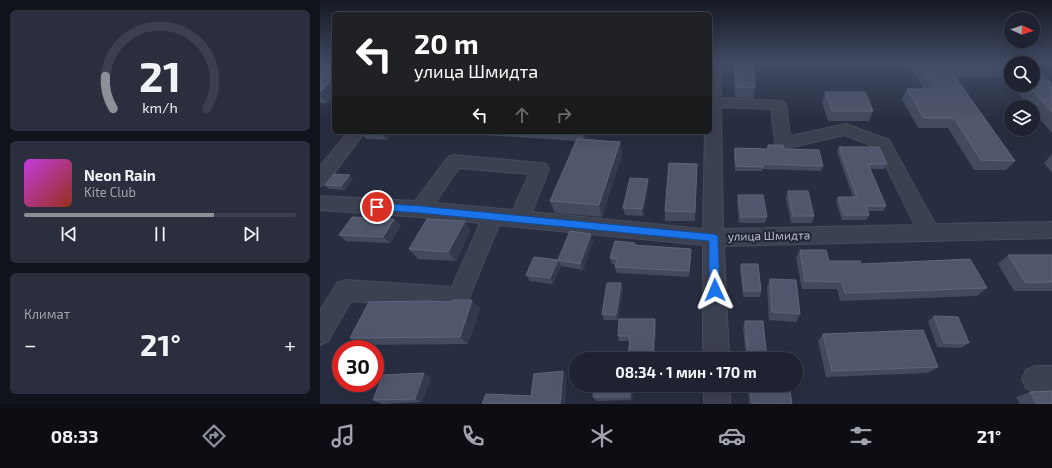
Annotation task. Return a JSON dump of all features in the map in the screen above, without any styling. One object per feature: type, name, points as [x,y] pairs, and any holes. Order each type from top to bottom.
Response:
[{"type":"street","points":[[713,82],[713,238],[716,352]]},
{"type":"street","points":[[712,102],[778,104],[783,143],[846,129],[883,144],[929,233]]},
{"type":"street","points":[[320,180],[355,134]]},
{"type":"street","points":[[420,209],[454,160],[540,169],[519,219]]},
{"type":"street","name":"улица Шмидта","points":[[320,203],[420,209],[713,238],[1052,230]]},
{"type":"street","points":[[320,333],[345,290],[458,298],[493,216]]},
{"type":"street","points":[[717,392],[717,404]]},
{"type":"building","points":[[320,82],[330,82],[320,92]]},
{"type":"building","points":[[736,82],[755,82],[755,88],[736,87]]},
{"type":"building","points":[[931,82],[959,82],[1015,161],[981,160],[954,118],[924,118],[907,89],[936,89]]},
{"type":"building","points":[[1040,82],[1050,82],[1052,84],[1052,112],[1033,92],[1040,92]]},
{"type":"building","points":[[825,92],[865,92],[873,111],[832,111]]},
{"type":"building","points":[[577,139],[620,142],[599,205],[550,201]]},
{"type":"building","points":[[768,145],[783,145],[784,149],[819,150],[823,166],[763,164],[763,167],[736,166],[735,148],[768,149]]},
{"type":"building","points":[[839,147],[879,147],[887,164],[868,164],[886,206],[866,206],[869,215],[844,215],[838,197],[857,197]]},
{"type":"building","points":[[669,163],[697,164],[695,212],[665,211]]},
{"type":"building","points":[[334,174],[350,175],[341,186],[325,185]]},
{"type":"building","points":[[630,178],[648,179],[642,209],[623,208]]},
{"type":"building","points":[[788,191],[808,191],[814,216],[793,216]]},
{"type":"building","points":[[738,195],[763,195],[767,217],[741,217]]},
{"type":"building","points":[[352,217],[394,219],[383,237],[339,235]]},
{"type":"building","points":[[427,219],[465,221],[448,252],[409,249]]},
{"type":"building","points":[[570,231],[591,234],[580,264],[558,260]]},
{"type":"building","points":[[615,241],[635,243],[634,245],[691,249],[689,271],[615,267],[617,259],[610,258]]},
{"type":"building","points":[[800,250],[826,250],[829,261],[860,261],[861,264],[970,259],[987,288],[845,293],[842,282],[805,281]]},
{"type":"building","points":[[1008,255],[1052,255],[1052,282],[1026,283]]},
{"type":"building","points":[[534,257],[558,260],[550,278],[526,275]]},
{"type":"building","points":[[741,264],[758,264],[761,291],[744,291]]},
{"type":"building","points":[[770,279],[796,280],[800,314],[772,312]]},
{"type":"building","points":[[607,283],[621,283],[616,315],[602,314]]},
{"type":"building","points":[[454,300],[472,300],[460,337],[350,338],[369,302],[449,302]]},
{"type":"building","points":[[934,316],[958,317],[969,343],[944,343]]},
{"type":"building","points":[[619,319],[655,319],[653,352],[629,352],[630,336],[618,336]]},
{"type":"building","points":[[745,321],[763,321],[766,352],[747,352]]},
{"type":"building","points":[[923,330],[938,367],[832,371],[823,334]]},
{"type":"building","points":[[563,371],[560,404],[482,404],[486,394],[531,396],[534,374]]},
{"type":"building","points":[[424,373],[415,399],[373,400],[376,392],[384,392],[384,375]]},
{"type":"building","points":[[1052,391],[1052,404],[1037,404],[1030,392]]},
{"type":"building","points":[[594,392],[630,392],[630,397],[593,397]]},
{"type":"building","points":[[751,392],[790,392],[792,404],[759,404],[752,403]]},
{"type":"route","points":[[377,207],[420,209],[713,238],[715,290]]}]
